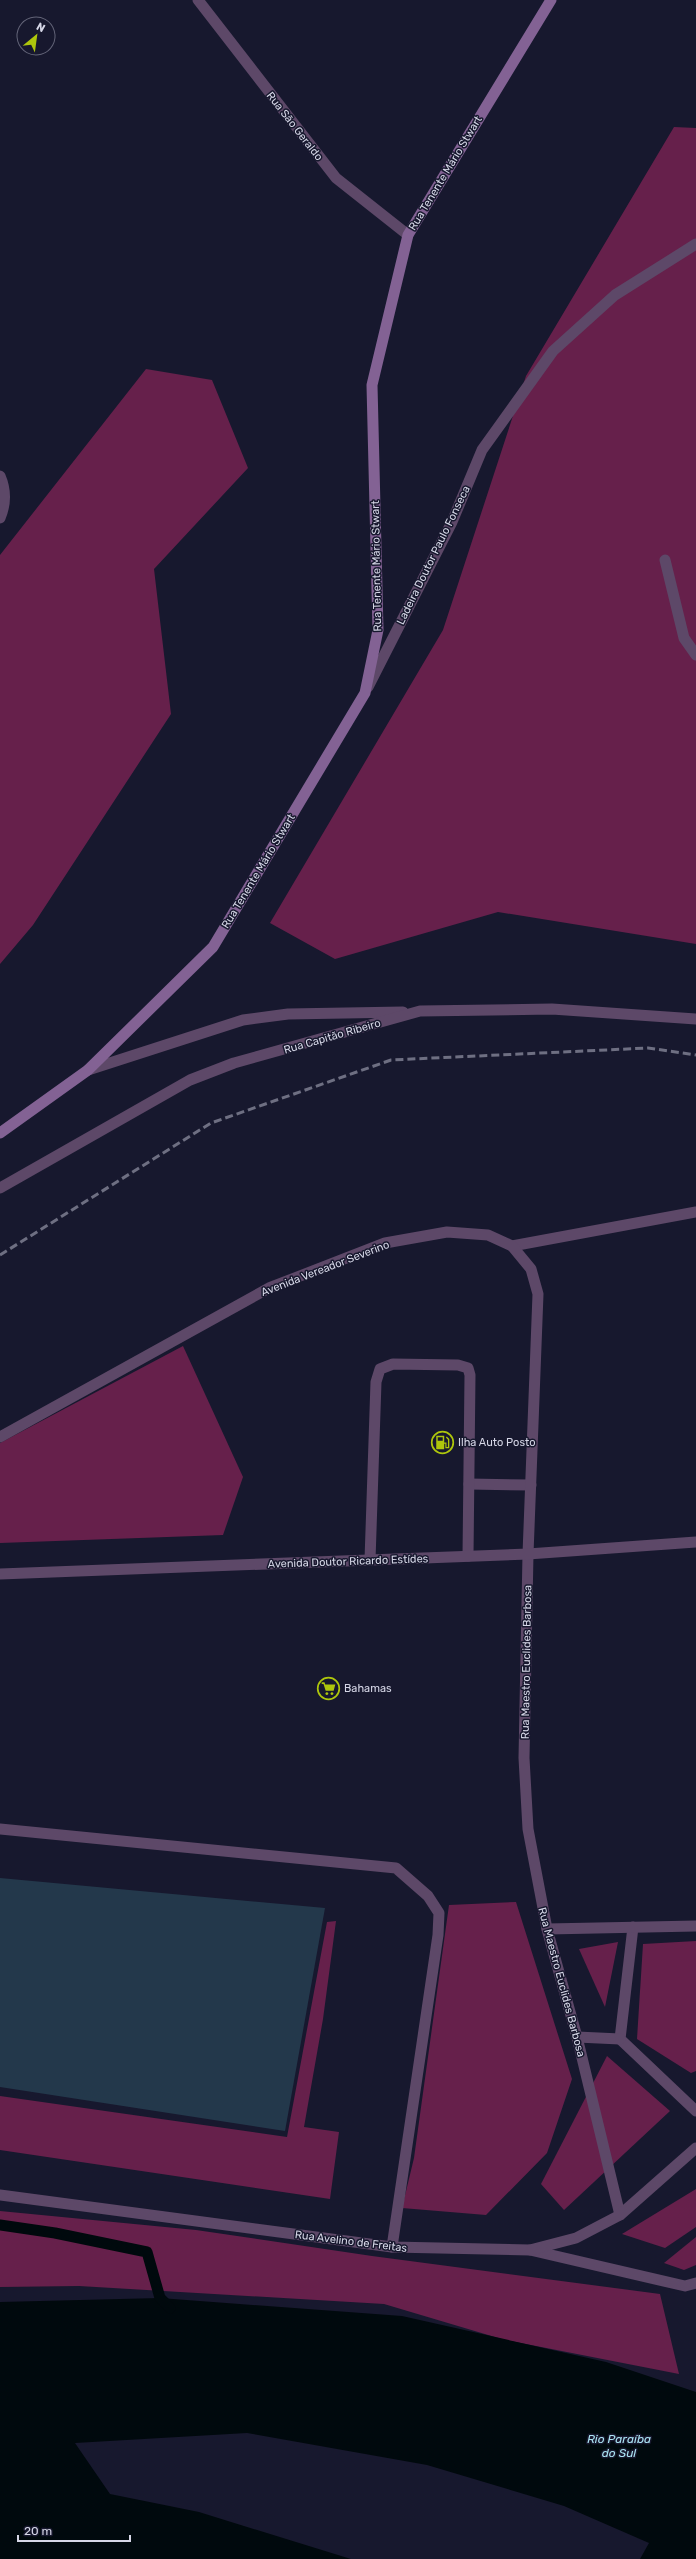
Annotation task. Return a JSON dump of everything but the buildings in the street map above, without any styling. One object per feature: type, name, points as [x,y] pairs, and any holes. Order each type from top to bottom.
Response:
[{"type":"main road","name":"Rua Tenente Mário Stwart","points":[[0,1132],[88,1070],[212,947],[365,693],[378,630],[372,385],[408,235],[551,0]]},
{"type":"street","name":"Rua São Geraldo","points":[[198,0],[336,178],[408,235]]},
{"type":"street","name":"Ladeira Doutor Paulo Fonseca","points":[[365,693],[452,522],[482,450],[554,351],[615,295],[696,244]]},
{"type":"street","points":[[0,476],[5,487],[3,510],[0,518]]},
{"type":"street","points":[[665,560],[684,638],[696,655]]},
{"type":"street","name":"Rua Capitão Ribeiro","points":[[0,1188],[190,1080],[234,1063],[420,1011],[552,1009],[696,1019]]},
{"type":"street","points":[[88,1070],[243,1020],[288,1014],[420,1011]]},
{"type":"street","points":[[512,1246],[696,1212]]},
{"type":"street","name":"Avenida Vereador Severino","points":[[0,1437],[269,1288],[385,1243],[447,1232],[488,1235],[512,1246],[532,1269],[538,1294],[528,1554]]},
{"type":"street","points":[[370,1560],[376,1382],[380,1369],[385,1366],[458,1364],[468,1368],[470,1375],[468,1556]]},
{"type":"street","points":[[468,1484],[531,1485]]},
{"type":"street","name":"Avenida Doutor Ricardo Estídes","points":[[0,1574],[528,1554],[696,1542]]},
{"type":"street","name":"Rua Maestro Euclides Barbosa","points":[[528,1554],[524,1758],[528,1829],[547,1929],[577,2037],[620,2214]]},
{"type":"street","points":[[0,1829],[396,1868],[428,1896],[439,1913],[438,1935],[392,2247]]},
{"type":"street","points":[[547,1929],[696,1926]]},
{"type":"street","points":[[620,2039],[633,1927]]},
{"type":"street","points":[[577,2037],[620,2039],[696,2111]]},
{"type":"street","name":"Rua Avelino de Freitas","points":[[0,2195],[392,2247],[530,2250],[576,2238],[620,2214],[696,2148]]},
{"type":"street","points":[[530,2250],[685,2286],[696,2283]]},
{"type":"shaded area","points":[[674,127],[696,128],[696,944],[498,912],[335,959],[270,923],[443,630],[526,376]]},
{"type":"shaded area","points":[[146,369],[212,380],[248,468],[154,569],[171,714],[33,925],[0,964],[0,555]]},
{"type":"shaded area","points":[[183,1346],[243,1477],[223,1535],[0,1543],[0,1443]]},
{"type":"shaded area","points":[[516,1902],[572,2079],[547,2153],[486,2215],[402,2208],[414,2158],[449,1905]]},
{"type":"shaded area","points":[[336,1921],[323,2019],[304,2127],[339,2132],[330,2199],[0,2150],[0,2096],[287,2137],[327,1922]]},
{"type":"shaded area","points":[[696,1941],[696,2071],[691,2073],[637,2039],[643,1944]]},
{"type":"shaded area","points":[[618,1942],[605,2007],[579,1949]]},
{"type":"shaded area","points":[[607,2056],[670,2111],[564,2210],[541,2184]]},
{"type":"shaded area","points":[[696,2189],[696,2227],[665,2248],[622,2234]]},
{"type":"shaded area","points":[[0,2211],[196,2230],[372,2256],[660,2294],[679,2374],[505,2340],[384,2304],[79,2286],[0,2287]]},
{"type":"shaded area","points":[[696,2237],[696,2265],[684,2270],[664,2263]]},
{"type":"water","name":"Rio Paraíba do Sul","points":[[160,2298],[402,2316],[606,2362],[696,2392],[696,2559],[640,2559],[649,2543],[564,2506],[427,2465],[247,2433],[75,2443],[110,2494],[199,2512],[351,2559],[0,2559],[0,2302]]},
{"type":"waterway","points":[[0,2225],[55,2233],[147,2252],[160,2298],[170,2308]]},
{"type":"railway","points":[[0,1255],[211,1123],[391,1060],[648,1048],[696,1055]]},
{"type":"place","name":"Ilha Auto Posto","points":[[443,1442]]},
{"type":"place","name":"Bahamas","points":[[328,1688]]}]
